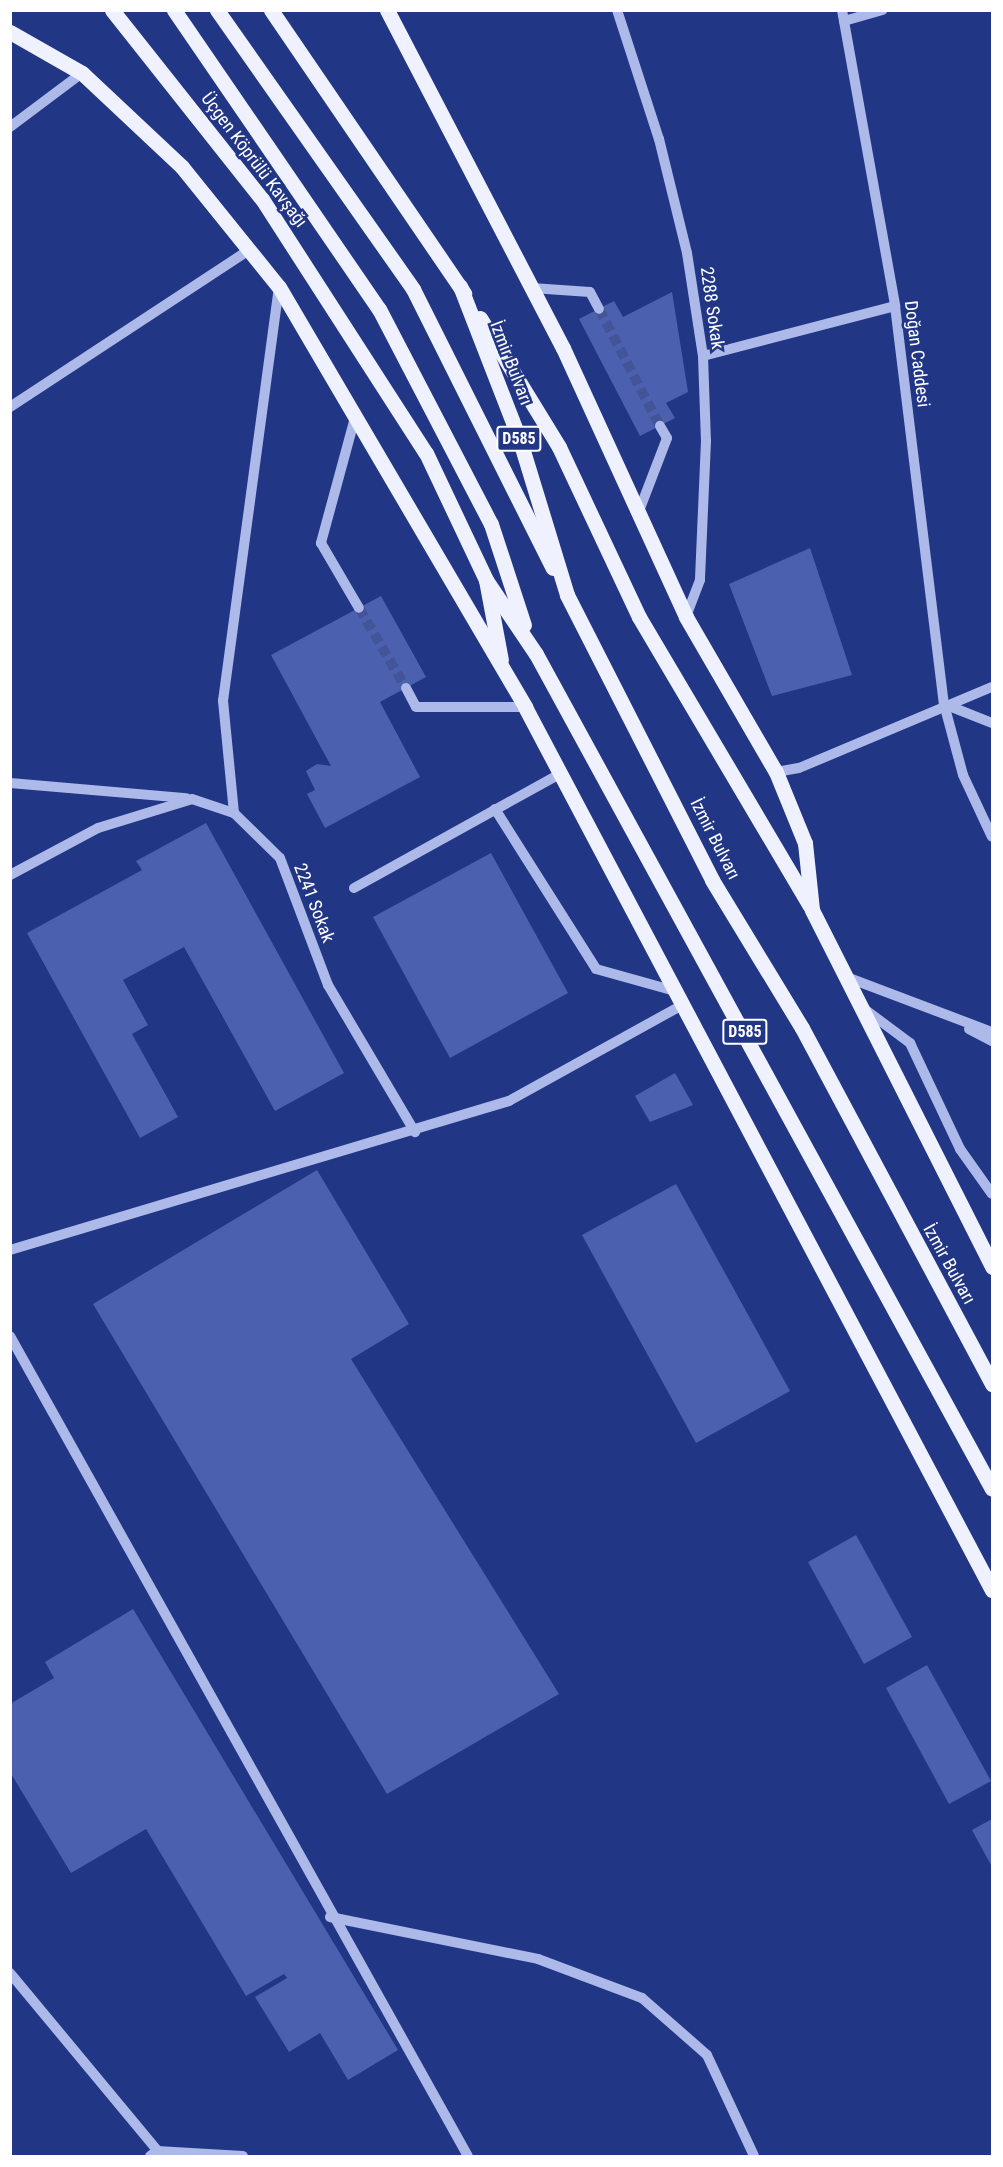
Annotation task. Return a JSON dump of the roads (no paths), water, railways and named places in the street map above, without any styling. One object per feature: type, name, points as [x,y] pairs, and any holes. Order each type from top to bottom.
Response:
[{"type":"main road","name":"Üçgen Köprülü Kavşağı","points":[[112,10],[262,199],[357,339],[426,453],[486,580]]},
{"type":"main road","points":[[174,10],[380,309],[491,524],[536,654]]},
{"type":"main road","points":[[217,10],[412,289],[567,595]]},
{"type":"main road","points":[[271,10],[460,286],[559,447],[639,617],[812,910],[867,1011],[993,1267]]},
{"type":"main road","points":[[387,10],[532,288],[639,512],[686,617],[776,771],[805,843],[812,910]]},
{"type":"main road","points":[[10,32],[82,73],[182,166],[279,287],[356,413],[525,707],[993,1590]]},
{"type":"main road","name":"İzmir Bulvarı","points":[[460,286],[520,441],[567,595],[712,880],[802,1028],[993,1384]]},
{"type":"main road","points":[[486,580],[503,670]]},
{"type":"main road","name":"D585","points":[[486,580],[536,654],[993,1489]]},
{"type":"street","name":"2288 Sokak","points":[[617,10],[659,139],[687,253],[703,356],[706,441],[700,580],[686,617]]},
{"type":"street","points":[[843,16],[882,10]]},
{"type":"street","name":"Doğan Caddesi","points":[[843,16],[895,306],[944,704],[963,775],[993,837]]},
{"type":"street","points":[[10,127],[82,73]]},
{"type":"street","points":[[10,407],[249,250]]},
{"type":"street","points":[[234,813],[223,701],[279,287]]},
{"type":"street","points":[[532,288],[590,292],[599,309]]},
{"type":"street","points":[[703,356],[895,306]]},
{"type":"street","points":[[356,413],[321,543],[359,608]]},
{"type":"street","points":[[639,512],[667,438],[660,426]]},
{"type":"street","points":[[776,771],[799,768],[944,704],[993,687]]},
{"type":"street","points":[[406,688],[416,707],[525,707]]},
{"type":"street","points":[[944,704],[993,723]]},
{"type":"street","points":[[354,888],[560,774]]},
{"type":"street","name":"2241 Sokak","points":[[10,783],[192,799],[234,813],[280,858],[328,985],[415,1132]]},
{"type":"street","points":[[10,874],[98,828],[192,799]]},
{"type":"street","points":[[495,809],[597,969],[678,998]]},
{"type":"street","points":[[849,978],[993,1032]]},
{"type":"street","points":[[10,1250],[415,1132],[509,1101],[678,998]]},
{"type":"street","points":[[867,1011],[909,1043],[960,1149],[993,1194]]},
{"type":"street","points":[[935,1012],[993,1041]]},
{"type":"street","points":[[10,1336],[330,1917],[468,2157]]},
{"type":"street","points":[[330,1917],[538,1959],[642,1998],[707,2055],[754,2157]]},
{"type":"street","points":[[10,1973],[156,2155],[243,2157]]},
{"type":"tunnel","points":[[599,309],[660,426]]},
{"type":"tunnel","points":[[359,608],[406,688]]}]
